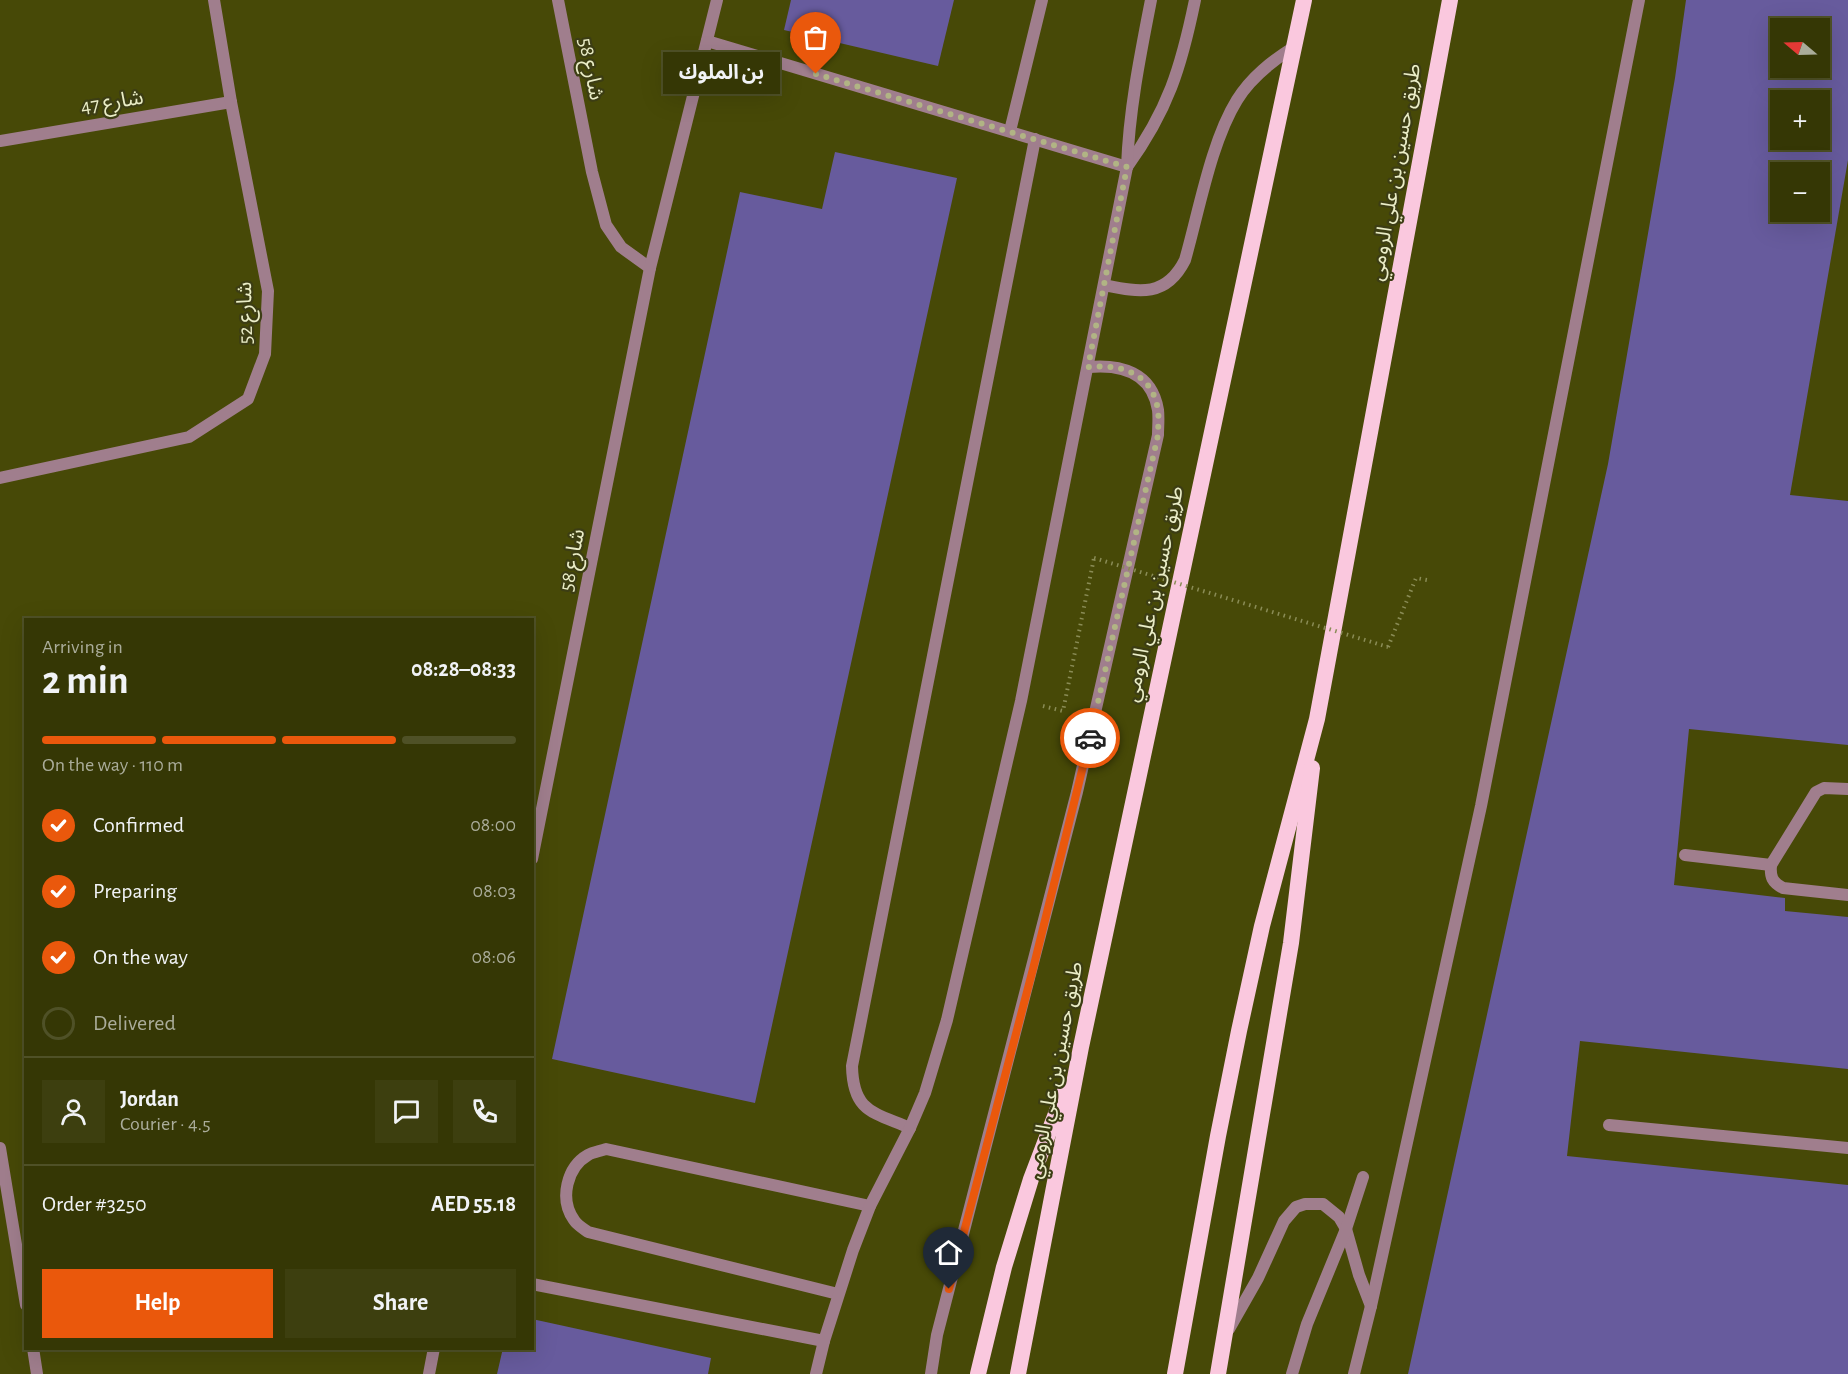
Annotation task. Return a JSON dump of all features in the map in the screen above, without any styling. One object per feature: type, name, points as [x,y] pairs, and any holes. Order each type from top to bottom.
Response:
[{"type":"highway","name":"طريق حسين بن علي الرومي","points":[[1018,1374],[1081,1047],[1304,0]]},
{"type":"highway","name":"طريق حسين بن علي الرومي","points":[[1175,1374],[1218,1136],[1247,996],[1279,857],[1317,719],[1450,0]]},
{"type":"highway","points":[[1218,1374],[1291,943],[1317,719]]},
{"type":"highway","points":[[978,1374],[1004,1267],[1031,1179],[1081,1047]]},
{"type":"street","name":"شارع 52","points":[[0,478],[189,437],[248,399],[266,354],[268,291],[231,102],[214,0]]},
{"type":"street","name":"شارع 58","points":[[558,0],[592,172],[606,225],[621,247],[651,268]]},
{"type":"street","name":"شارع 58","points":[[534,850],[651,268],[717,0]]},
{"type":"street","points":[[1010,131],[1042,0]]},
{"type":"street","points":[[816,1374],[838,1294],[870,1206],[925,1093],[947,1020],[1021,701],[1088,367],[1127,167],[1132,103],[1151,0]]},
{"type":"street","points":[[1127,167],[1147,140],[1163,111],[1185,48],[1195,0]]},
{"type":"street","points":[[1354,1374],[1481,806],[1639,0]]},
{"type":"street","points":[[707,41],[1127,167]]},
{"type":"street","points":[[1104,285],[1136,292],[1148,291],[1160,287],[1179,272],[1185,260],[1226,121],[1238,99],[1254,78],[1294,47]]},
{"type":"street","name":"شارع 47","points":[[0,141],[231,102]]},
{"type":"street","points":[[909,1128],[868,1111],[858,1097],[852,1082],[852,1066],[1035,139]]},
{"type":"street","points":[[931,1374],[937,1335],[1077,792],[1158,435],[1158,410],[1154,396],[1146,384],[1135,374],[1122,368],[1108,365],[1088,367]]},
{"type":"street","points":[[1848,789],[1824,788],[1816,792],[1771,865],[1770,875],[1775,884],[1783,888],[1848,895]]},
{"type":"street","points":[[1685,855],[1771,865]]},
{"type":"street","points":[[1609,1125],[1848,1148]]},
{"type":"street","points":[[0,1148],[24,1293]]},
{"type":"street","points":[[838,1294],[588,1233],[574,1220],[567,1203],[566,1184],[574,1167],[589,1155],[606,1149],[870,1206]]},
{"type":"street","points":[[1292,1374],[1310,1316],[1346,1229],[1363,1177]]},
{"type":"street","points":[[1225,1335],[1247,1298],[1278,1232],[1289,1214],[1305,1204],[1323,1204],[1335,1211],[1346,1229],[1359,1275],[1371,1306]]},
{"type":"street","points":[[534,1284],[824,1341]]},
{"type":"street","points":[[33,1350],[37,1374]]},
{"type":"street","points":[[429,1374],[434,1350]]},
{"type":"path","points":[[1062,711],[1094,558],[1388,647],[1416,578],[1427,580]]},
{"type":"building","points":[[791,0],[954,0],[938,66],[784,30]]},
{"type":"building","points":[[1686,0],[1848,0],[1848,160],[1790,495],[1848,501],[1848,745],[1689,729],[1674,885],[1785,898],[1785,911],[1848,917],[1848,1069],[1580,1041],[1567,1156],[1848,1185],[1848,1374],[1408,1374],[1608,464],[1675,78]]},
{"type":"building","points":[[835,152],[957,178],[755,1103],[552,1059],[740,192],[822,209]]},
{"type":"building","points":[[534,1319],[711,1358],[708,1374],[497,1374],[503,1350],[534,1350]]},
{"type":"way so far","points":[[816,74],[1127,167],[1088,367],[1108,365],[1122,368],[1135,374],[1146,384],[1154,396],[1158,410],[1158,435],[1090,738]]},
{"type":"place","name":"بن الملوك","points":[[816,74]]},
{"type":"route","points":[[949,1289],[1033,969],[1090,738]]}]
